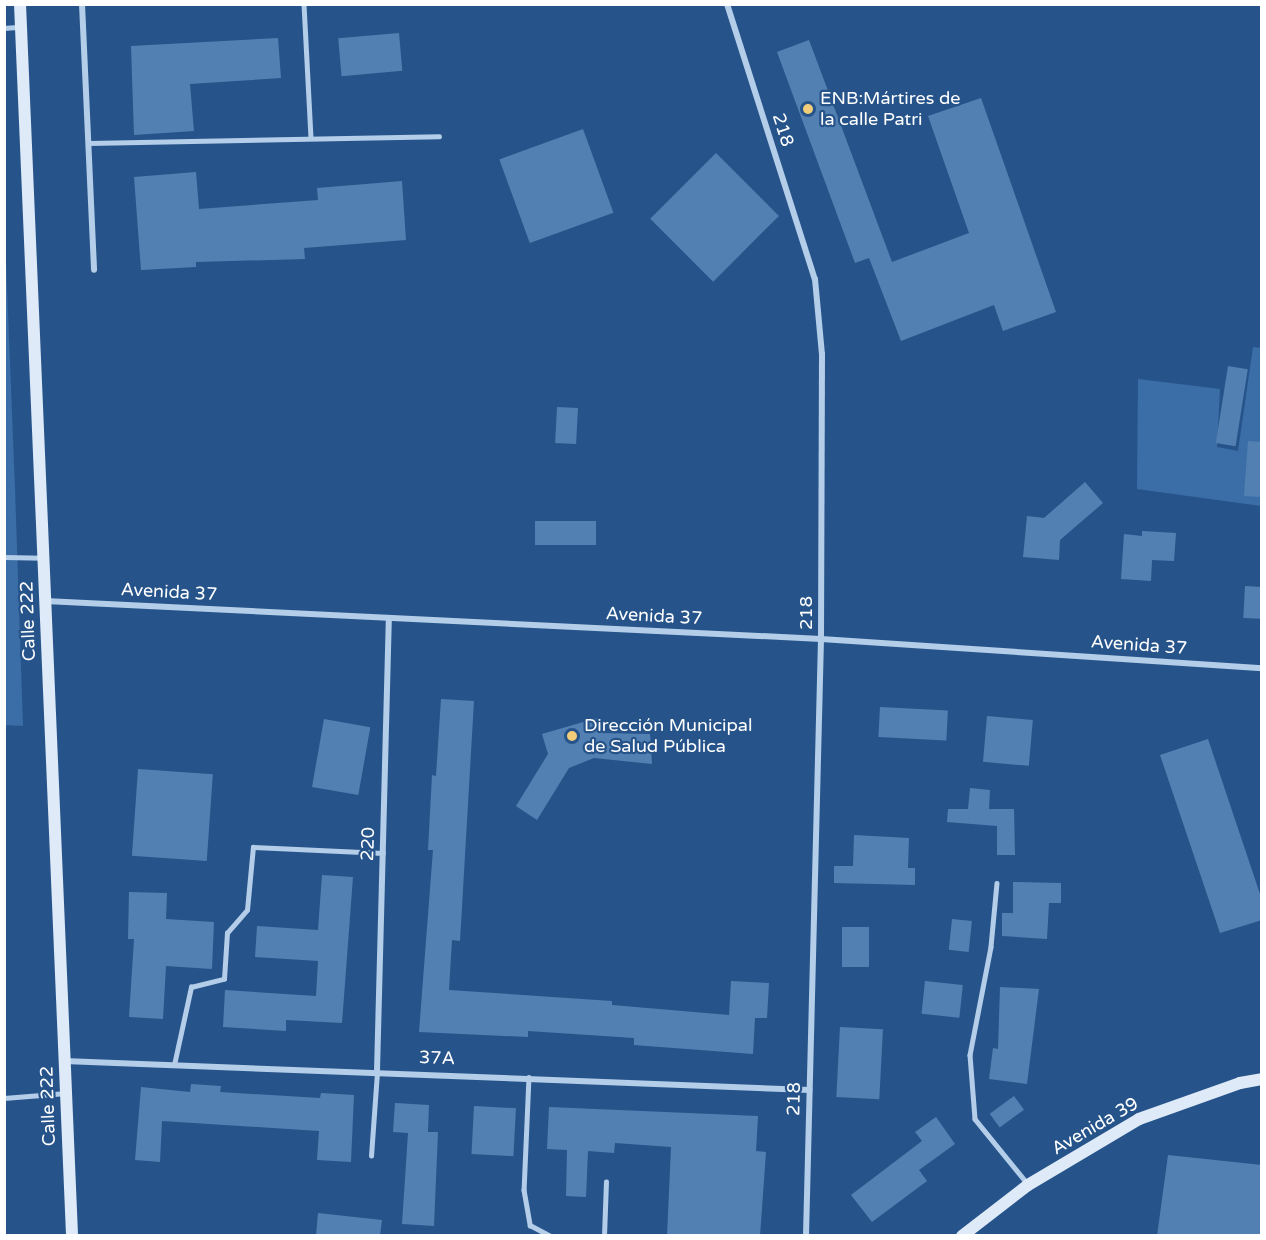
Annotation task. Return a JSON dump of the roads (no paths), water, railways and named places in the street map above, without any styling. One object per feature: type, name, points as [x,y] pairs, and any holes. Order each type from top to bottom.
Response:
[{"type":"main road","name":"Calle 222","points":[[20,4],[72,1236]]},
{"type":"main road","name":"Avenida 39","points":[[962,1236],[1028,1185],[1139,1119],[1240,1083],[1262,1079]]},
{"type":"street","points":[[82,4],[94,270]]},
{"type":"street","name":"218","points":[[728,4],[815,279],[822,354],[821,639],[806,1236]]},
{"type":"street","name":"Avenida 37","points":[[45,601],[821,639],[1262,669]]},
{"type":"street","name":"220","points":[[377,1071],[389,618]]},
{"type":"street","name":"37A","points":[[64,1061],[377,1071],[809,1090]]},
{"type":"lane","points":[[304,4],[311,137]]},
{"type":"lane","points":[[4,28],[21,27]]},
{"type":"lane","points":[[89,144],[311,137],[439,136]]},
{"type":"lane","points":[[4,557],[43,558]]},
{"type":"lane","points":[[174,1065],[191,987],[224,978],[227,933],[247,910],[253,847],[383,854]]},
{"type":"lane","points":[[997,883],[991,947],[970,1055],[975,1119],[1028,1185]]},
{"type":"lane","points":[[371,1156],[377,1071]]},
{"type":"lane","points":[[529,1077],[524,1190],[530,1225],[551,1236]]},
{"type":"lane","points":[[4,1098],[66,1093]]},
{"type":"lane","points":[[604,1236],[606,1182]]},
{"type":"place","name":"ENB:Mártires de la calle Patri","points":[[808,109]]},
{"type":"place","name":"Dirección Municipal de Salud Pública","points":[[572,736]]}]
